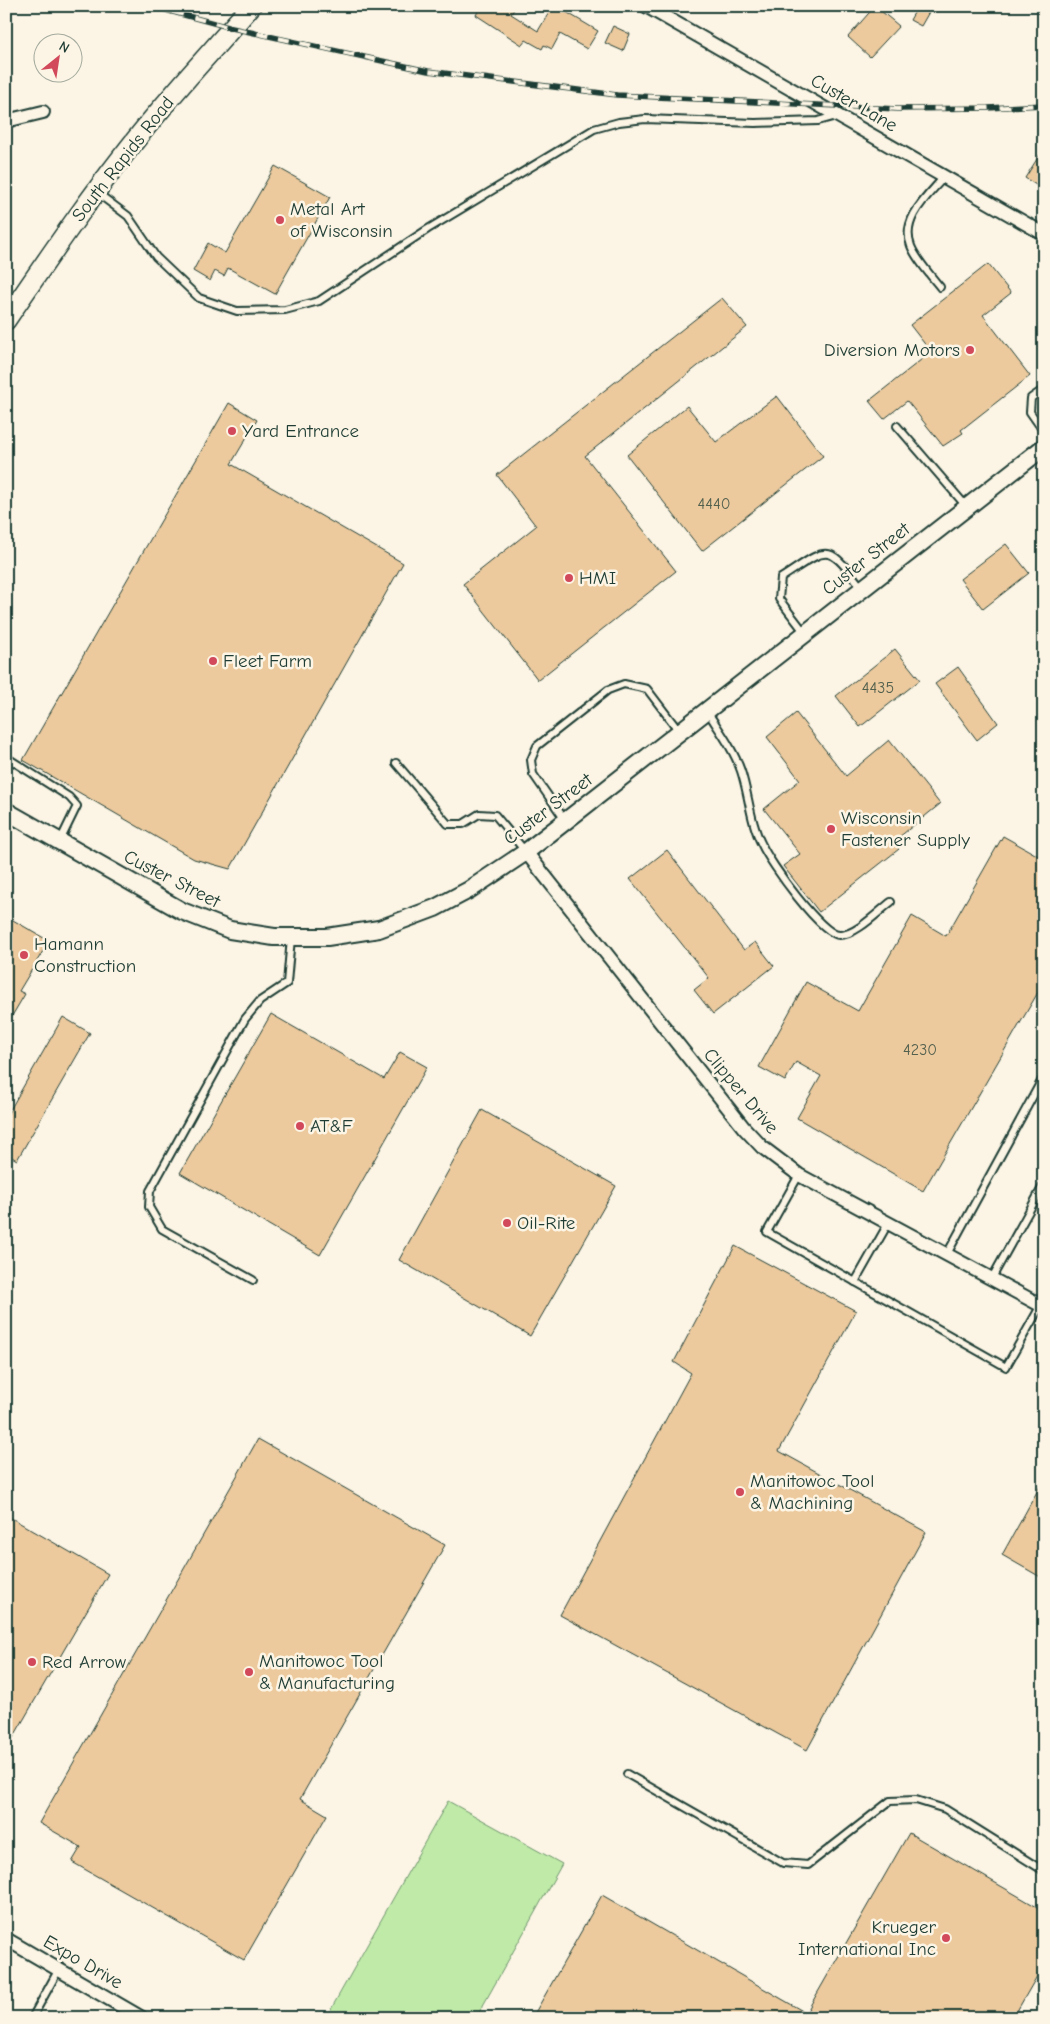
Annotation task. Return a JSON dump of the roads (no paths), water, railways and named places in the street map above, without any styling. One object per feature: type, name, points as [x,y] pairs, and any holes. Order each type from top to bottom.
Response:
[{"type":"main road","name":"South Rapids Road","points":[[6,320],[56,245],[96,191],[160,110],[251,6]]},
{"type":"street","name":"Custer Lane","points":[[646,6],[1044,234]]},
{"type":"street","points":[[6,121],[43,112]]},
{"type":"street","name":"Custer Street","points":[[6,811],[190,914],[230,930],[274,937],[327,936],[379,929],[435,908],[470,890],[526,852],[966,506],[1044,447]]},
{"type":"street","name":"Clipper Drive","points":[[526,852],[744,1128],[762,1147],[799,1174],[1042,1306]]},
{"type":"street","name":"Expo Drive","points":[[6,1939],[142,2018]]},
{"type":"lane","points":[[96,191],[128,216],[156,257],[200,298],[237,311],[285,310],[320,301],[428,229],[594,130],[619,122],[645,119],[755,123],[818,121],[837,115]]},
{"type":"lane","points":[[940,288],[910,246],[908,225],[917,209],[944,177]]},
{"type":"lane","points":[[1044,389],[1031,398],[1030,412],[1044,432]]},
{"type":"lane","points":[[897,426],[966,506]]},
{"type":"lane","points":[[805,633],[779,599],[781,578],[821,552],[839,558],[862,588]]},
{"type":"lane","points":[[566,821],[533,774],[531,760],[537,746],[608,690],[624,684],[647,689],[680,732]]},
{"type":"lane","points":[[707,710],[741,770],[755,826],[762,845],[784,881],[827,930],[839,936],[847,934],[856,930],[891,902]]},
{"type":"lane","points":[[6,757],[69,797],[77,806],[60,841]]},
{"type":"lane","points":[[396,763],[448,824],[463,824],[479,814],[495,815],[526,852]]},
{"type":"lane","points":[[253,1280],[162,1229],[150,1207],[150,1190],[245,1019],[260,1001],[287,983],[291,936]]},
{"type":"lane","points":[[948,1254],[1044,1076]]},
{"type":"lane","points":[[799,1174],[767,1232],[1006,1367],[1042,1306]]},
{"type":"lane","points":[[992,1278],[1044,1184]]},
{"type":"lane","points":[[855,1282],[889,1222]]},
{"type":"lane","points":[[627,1774],[783,1863],[808,1865],[890,1801],[916,1800],[946,1810],[1044,1871]]},
{"type":"lane","points":[[32,2018],[59,1969]]},
{"type":"railway","points":[[151,6],[232,28],[428,71],[617,95],[898,109],[1044,105]]},
{"type":"place","name":"Metal Art of Wisconsin","points":[[280,220]]},
{"type":"place","name":"Diversion Motors","points":[[970,350]]},
{"type":"place","name":"Yard Entrance","points":[[232,431]]},
{"type":"place","name":"HMI","points":[[569,578]]},
{"type":"place","name":"Fleet Farm","points":[[213,661]]},
{"type":"place","name":"Wisconsin Fastener Supply","points":[[831,829]]},
{"type":"place","name":"Hamann Construction","points":[[24,955]]},
{"type":"place","name":"AT&F","points":[[300,1126]]},
{"type":"place","name":"Oil-Rite","points":[[507,1223]]},
{"type":"place","name":"Manitowoc Tool & Machining","points":[[740,1492]]},
{"type":"place","name":"Red Arrow","points":[[32,1662]]},
{"type":"place","name":"Manitowoc Tool & Manufacturing","points":[[249,1672]]},
{"type":"place","name":"Krueger International Inc","points":[[946,1938]]}]
